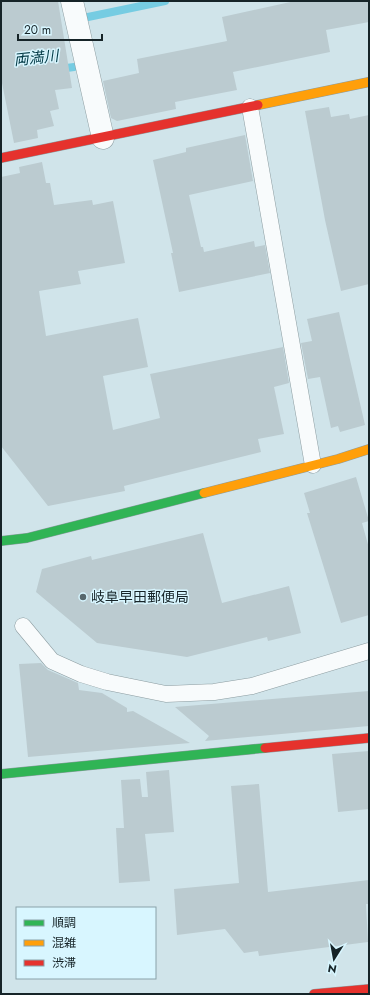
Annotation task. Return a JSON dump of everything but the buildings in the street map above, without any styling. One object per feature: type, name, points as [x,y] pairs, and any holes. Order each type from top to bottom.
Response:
[{"type":"street","points":[[72,1],[103,138]]},
{"type":"street","points":[[1,158],[369,82]]},
{"type":"street","points":[[1,541],[27,538],[313,465],[369,449]]},
{"type":"street","points":[[1,774],[369,738]]},
{"type":"street","points":[[314,994],[369,989]]},
{"type":"lane","points":[[250,107],[313,465]]},
{"type":"lane","points":[[23,626],[52,661],[81,674],[107,682],[166,694],[214,692],[252,686],[369,651]]},
{"type":"waterway","name":"両満川","points":[[88,17],[165,1]]},
{"type":"waterway","name":"両満川","points":[[59,69],[74,67]]},
{"type":"traffic: fast","points":[[1,541],[27,538],[204,493]]},
{"type":"traffic: fast","points":[[1,774],[265,748]]},
{"type":"traffic: slow","points":[[258,105],[369,82]]},
{"type":"traffic: slow","points":[[204,493],[338,459],[369,449]]},
{"type":"traffic: jam","points":[[1,158],[258,105]]},
{"type":"traffic: jam","points":[[265,748],[369,738]]},
{"type":"traffic: jam","points":[[314,994],[369,989]]},
{"type":"place","name":"岐阜早田郵便局","points":[[83,597]]}]
